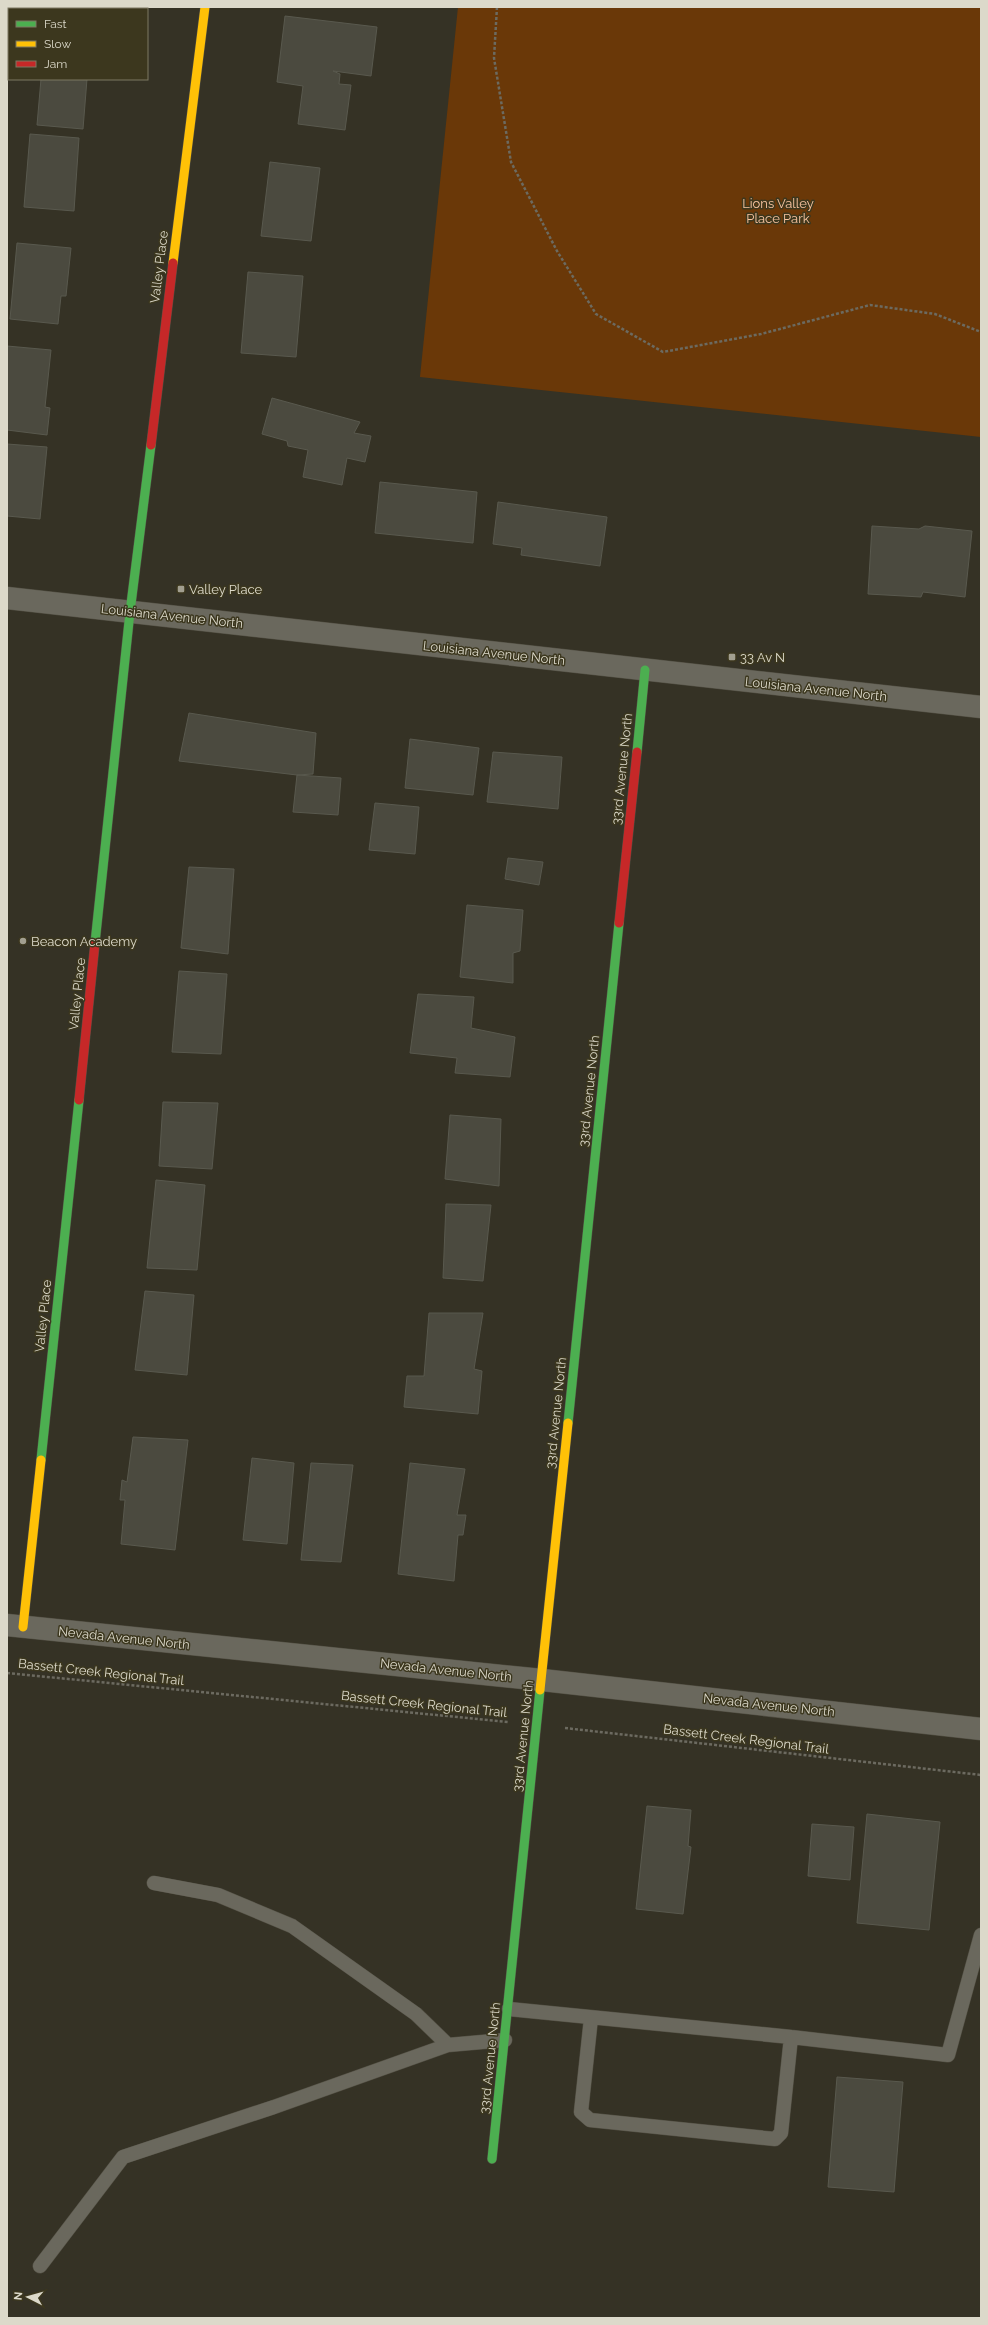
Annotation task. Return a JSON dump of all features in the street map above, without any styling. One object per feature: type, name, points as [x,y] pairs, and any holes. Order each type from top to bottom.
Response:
[{"type":"street","name":"Valley Place","points":[[15,1626],[130,612],[204,7]]},
{"type":"street","name":"Louisiana Avenue North","points":[[7,598],[981,707]]},
{"type":"street","name":"33rd Avenue North","points":[[492,2159],[509,2009],[645,670]]},
{"type":"street","name":"Nevada Avenue North","points":[[15,1626],[542,1680],[981,1729]]},
{"type":"lane","points":[[154,1883],[218,1895],[292,1926],[416,2014],[448,2045]]},
{"type":"lane","points":[[509,2009],[791,2037],[948,2056],[981,1935]]},
{"type":"lane","points":[[591,2018],[581,2112],[590,2120],[776,2139],[781,2133],[791,2037]]},
{"type":"lane","points":[[40,2266],[123,2157],[274,2107],[448,2045],[505,2040]]},
{"type":"path","points":[[497,7],[494,58],[511,162],[557,251],[596,314],[663,352],[761,334],[870,304],[935,314],[981,332]]},
{"type":"path","name":"Bassett Creek Regional Trail","points":[[7,1673],[537,1725],[981,1776]]},
{"type":"green space","name":"Lions Valley Place Park","points":[[458,7],[981,7],[981,437],[420,377]]},
{"type":"building","points":[[49,7],[96,7],[96,8]]},
{"type":"building","points":[[285,16],[377,27],[371,76],[333,71],[340,74],[339,84],[351,85],[345,130],[298,124],[303,86],[277,82]]},
{"type":"building","points":[[41,80],[87,80],[83,129],[37,125]]},
{"type":"building","points":[[30,134],[79,138],[74,211],[24,207]]},
{"type":"building","points":[[270,162],[320,168],[311,241],[261,236]]},
{"type":"building","points":[[17,243],[71,248],[66,296],[61,296],[58,324],[10,319]]},
{"type":"building","points":[[248,272],[303,276],[296,357],[241,353]]},
{"type":"building","points":[[7,346],[51,350],[45,407],[50,408],[47,435],[7,430]]},
{"type":"building","points":[[272,398],[360,422],[354,433],[371,436],[365,462],[347,458],[342,485],[303,477],[308,450],[288,446],[287,441],[262,434]]},
{"type":"building","points":[[7,444],[47,447],[40,519],[7,516]]},
{"type":"building","points":[[380,482],[477,492],[473,543],[375,533]]},
{"type":"building","points":[[498,502],[607,517],[600,566],[521,555],[522,548],[493,544]]},
{"type":"building","points":[[872,526],[919,529],[925,526],[972,531],[965,597],[923,592],[921,597],[868,594]]},
{"type":"building","points":[[189,713],[316,733],[313,774],[297,775],[179,761]]},
{"type":"building","points":[[410,739],[479,748],[473,795],[405,788]]},
{"type":"building","points":[[493,752],[562,757],[558,809],[487,802]]},
{"type":"building","points":[[297,775],[341,778],[338,815],[293,812]]},
{"type":"building","points":[[375,803],[419,807],[415,854],[369,850]]},
{"type":"building","points":[[508,858],[543,862],[539,885],[505,879]]},
{"type":"building","points":[[189,867],[234,869],[228,954],[181,948]]},
{"type":"building","points":[[467,905],[523,910],[520,951],[513,953],[513,983],[460,977]]},
{"type":"building","points":[[179,971],[227,974],[221,1054],[172,1052]]},
{"type":"building","points":[[418,994],[474,997],[471,1028],[515,1037],[510,1077],[455,1073],[457,1058],[410,1053]]},
{"type":"building","points":[[163,1102],[218,1103],[212,1169],[159,1166]]},
{"type":"building","points":[[450,1115],[501,1119],[499,1186],[445,1179]]},
{"type":"building","points":[[156,1180],[205,1185],[197,1270],[147,1268]]},
{"type":"building","points":[[446,1204],[491,1205],[483,1281],[443,1278]]},
{"type":"building","points":[[145,1291],[194,1295],[187,1375],[135,1370]]},
{"type":"building","points":[[429,1313],[483,1313],[474,1369],[482,1371],[478,1414],[404,1407],[407,1376],[424,1376]]},
{"type":"building","points":[[133,1437],[188,1440],[175,1550],[121,1544],[125,1500],[120,1500],[122,1480],[127,1482]]},
{"type":"building","points":[[252,1458],[294,1463],[287,1544],[243,1540]]},
{"type":"building","points":[[311,1463],[353,1465],[341,1562],[301,1560]]},
{"type":"building","points":[[410,1463],[465,1469],[457,1515],[466,1515],[463,1535],[458,1535],[454,1581],[398,1574]]},
{"type":"building","points":[[647,1806],[691,1810],[688,1846],[691,1847],[683,1914],[636,1909]]},
{"type":"building","points":[[867,1814],[940,1822],[929,1930],[857,1923]]},
{"type":"building","points":[[812,1824],[854,1827],[850,1880],[808,1876]]},
{"type":"building","points":[[837,2077],[903,2082],[894,2192],[828,2187]]},
{"type":"traffic: fast","points":[[95,943],[130,612],[151,445]]},
{"type":"traffic: fast","points":[[637,752],[645,670]]},
{"type":"traffic: fast","points":[[568,1423],[619,923]]},
{"type":"traffic: fast","points":[[41,1460],[79,1100]]},
{"type":"traffic: fast","points":[[492,2159],[540,1690]]},
{"type":"traffic: slow","points":[[173,263],[205,7]]},
{"type":"traffic: slow","points":[[540,1690],[568,1423]]},
{"type":"traffic: slow","points":[[23,1627],[41,1460]]},
{"type":"traffic: jam","points":[[151,445],[173,263]]},
{"type":"traffic: jam","points":[[619,923],[637,752]]},
{"type":"traffic: jam","points":[[79,1100],[95,943]]},
{"type":"place","name":"Valley Place","points":[[181,589]]},
{"type":"place","name":"33 Av N","points":[[732,657]]},
{"type":"place","name":"Beacon Academy","points":[[23,941]]}]
